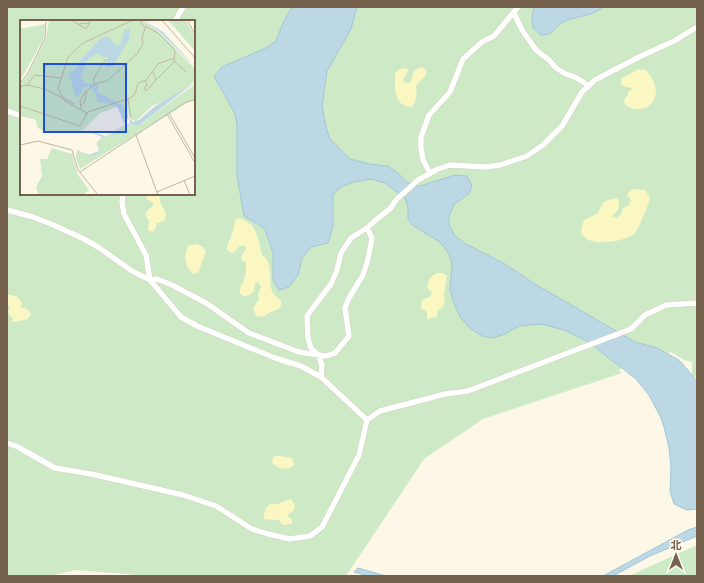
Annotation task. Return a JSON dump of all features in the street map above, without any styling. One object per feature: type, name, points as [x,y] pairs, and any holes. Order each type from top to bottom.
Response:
[{"type":"lane","points":[[176,20],[183,7]]},
{"type":"lane","points":[[430,173],[423,160],[421,148],[421,137],[429,115],[450,92],[463,59],[482,42],[494,36],[518,7]]},
{"type":"lane","points":[[514,13],[522,30],[536,50],[561,71],[577,78],[589,86]]},
{"type":"lane","points":[[321,377],[322,365],[318,355],[311,348],[308,338],[307,316],[331,284],[337,270],[341,254],[351,238],[367,228],[391,208],[396,200],[418,180],[430,173],[450,165],[486,167],[500,165],[527,156],[542,146],[562,126],[582,92],[595,80],[674,41],[697,27]]},
{"type":"lane","points":[[7,111],[20,116]]},
{"type":"lane","points":[[123,195],[122,202],[124,214],[146,255],[150,280]]},
{"type":"lane","points":[[7,210],[33,217],[84,239],[98,247],[132,271],[150,280],[181,317],[197,326],[275,358],[301,366],[321,377],[367,420]]},
{"type":"lane","points":[[150,280],[157,279],[172,284],[206,303],[249,333],[299,352],[326,356],[335,353],[349,336],[345,308],[349,298],[363,275],[368,259],[372,238],[367,228]]},
{"type":"lane","points":[[7,443],[18,447],[55,468],[91,474],[183,495],[216,506],[252,529],[268,534],[290,540],[310,536],[322,527],[359,455],[367,420],[380,411],[445,394],[468,390],[631,329],[644,315],[666,305],[697,303]]},
{"type":"green space","points":[[7,7],[697,7],[697,379],[692,375],[692,362],[684,360],[671,352],[618,370],[622,373],[483,419],[424,459],[346,576],[150,576],[76,570],[49,576],[7,576]]},
{"type":"green space","points":[[697,545],[697,576],[629,576]]},
{"type":"sand","points":[[422,67],[426,70],[426,75],[416,86],[415,102],[412,107],[406,106],[401,103],[396,95],[395,73],[400,69],[406,68],[408,71],[403,80],[405,83],[408,83],[411,81],[414,71]]},
{"type":"sand","points":[[638,69],[646,70],[655,85],[656,90],[653,101],[650,105],[645,108],[635,109],[625,105],[624,100],[628,95],[628,92],[633,88],[625,87],[621,84],[621,79]]},
{"type":"sand","points":[[635,189],[645,190],[650,199],[639,226],[634,234],[620,240],[596,242],[590,241],[581,234],[584,220],[598,213],[603,203],[608,200],[617,198],[619,208],[612,216],[617,218],[621,214],[623,208],[629,205],[631,200],[627,195],[630,191]]},
{"type":"sand","points":[[146,195],[160,195],[161,204],[166,214],[164,221],[157,223],[155,230],[152,232],[148,230],[149,221],[145,215],[154,205],[148,200]]},
{"type":"sand","points":[[238,218],[249,223],[256,232],[262,255],[268,262],[272,291],[281,301],[281,306],[278,309],[260,317],[256,316],[253,308],[259,299],[258,294],[261,287],[258,282],[255,283],[254,291],[250,295],[243,296],[240,293],[246,272],[246,263],[241,257],[246,248],[245,246],[240,246],[233,253],[229,252],[227,249],[235,221]]},
{"type":"sand","points":[[197,244],[203,247],[206,252],[198,273],[193,274],[188,268],[186,252],[189,245]]},
{"type":"sand","points":[[437,273],[443,273],[447,276],[444,294],[445,302],[443,307],[438,310],[437,317],[427,319],[427,312],[421,308],[422,300],[430,297],[432,292],[428,289],[429,281]]},
{"type":"sand","points":[[7,294],[18,297],[22,303],[21,308],[27,309],[31,314],[28,319],[15,322],[12,321],[13,318],[9,315],[8,311],[10,307],[7,304]]},
{"type":"sand","points":[[274,456],[292,458],[294,464],[292,467],[284,469],[279,467],[272,462]]},
{"type":"sand","points":[[291,499],[295,506],[293,511],[287,515],[292,520],[292,524],[283,525],[279,520],[264,519],[267,506]]},
{"type":"water","points":[[292,7],[357,7],[351,29],[327,71],[322,106],[330,139],[350,159],[369,164],[388,166],[408,183],[420,186],[455,175],[467,176],[472,186],[469,194],[454,204],[449,216],[449,225],[455,236],[466,244],[505,264],[535,284],[635,342],[657,348],[679,360],[692,375],[697,382],[697,509],[687,510],[674,504],[670,491],[671,467],[669,448],[664,427],[649,395],[636,379],[587,341],[564,330],[542,324],[519,326],[505,334],[493,338],[482,336],[470,328],[460,317],[450,290],[452,264],[449,254],[440,242],[412,225],[408,218],[408,208],[405,198],[385,183],[371,179],[354,182],[341,187],[333,194],[333,226],[328,243],[311,247],[302,258],[298,275],[289,287],[279,290],[273,280],[273,253],[265,229],[244,216],[237,175],[237,126],[235,114],[214,76],[222,67],[266,48],[276,41],[283,23]]},
{"type":"water","points":[[534,7],[603,7],[593,13],[564,22],[550,34],[541,35],[533,28],[532,18]]},
{"type":"water","points":[[697,527],[697,536],[650,556],[613,576],[603,576],[688,530]]},
{"type":"water","points":[[358,568],[386,576],[368,576],[354,572]]}]
